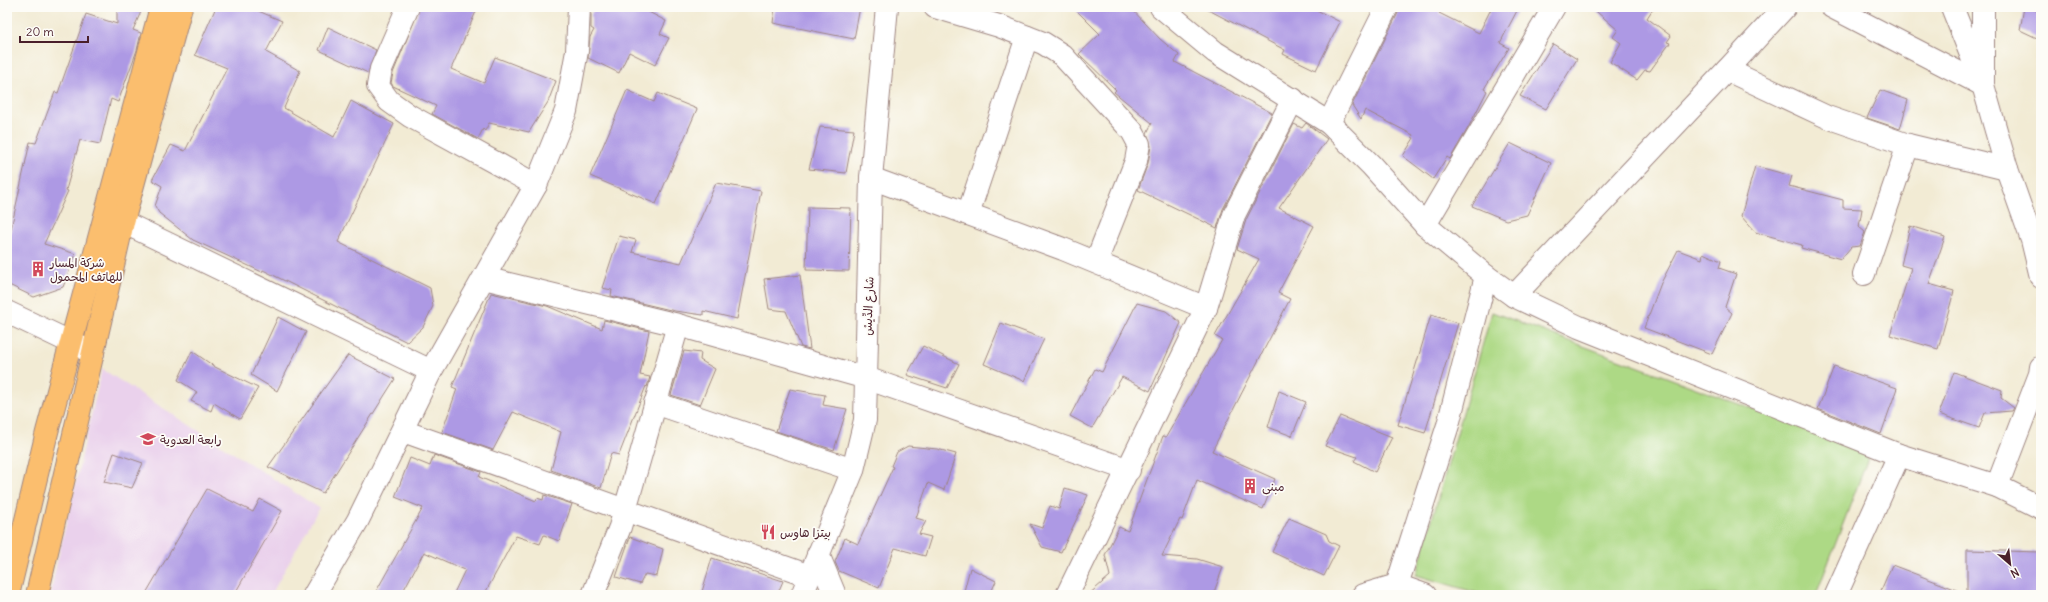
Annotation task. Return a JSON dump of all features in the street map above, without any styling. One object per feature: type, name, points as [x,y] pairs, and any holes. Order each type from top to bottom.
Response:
[{"type":"main road","points":[[8,595],[47,432],[161,7]]},
{"type":"main road","points":[[37,595],[123,222],[181,7]]},
{"type":"street","points":[[408,7],[381,68],[378,86],[389,101],[410,116],[536,185]]},
{"type":"street","points":[[314,595],[358,520],[403,431],[431,371],[536,185],[566,111],[577,51],[579,7]]},
{"type":"street","name":"شارع الدِّيسْ","points":[[806,585],[853,470],[865,420],[871,178],[887,7]]},
{"type":"street","points":[[935,7],[999,26],[1043,43],[1062,55],[1132,131],[1139,144],[1136,161],[1096,262]]},
{"type":"street","points":[[1161,7],[1215,52],[1329,123],[1371,165],[1425,225],[1486,276],[1514,296],[1579,327],[1900,456],[1997,486],[2041,508]]},
{"type":"street","points":[[1329,123],[1387,7]]},
{"type":"street","points":[[1425,225],[1554,7]]},
{"type":"street","points":[[1514,296],[1785,7]]},
{"type":"street","points":[[1832,7],[1983,85]]},
{"type":"street","points":[[1952,7],[1983,85],[2007,169],[2032,240],[2041,277]]},
{"type":"street","points":[[1983,7],[1983,85]]},
{"type":"street","points":[[968,214],[1027,37]]},
{"type":"street","points":[[1727,70],[1827,118],[1908,145],[2007,169]]},
{"type":"street","points":[[1067,595],[1129,470],[1206,308],[1234,214],[1293,100]]},
{"type":"street","points":[[1864,274],[1908,145]]},
{"type":"street","points":[[871,178],[1096,262],[1206,308]]},
{"type":"street","points":[[123,222],[431,371]]},
{"type":"street","points":[[1397,585],[1448,425],[1486,276]]},
{"type":"street","points":[[484,278],[678,325],[866,378],[1129,470]]},
{"type":"street","points":[[7,312],[93,353]]},
{"type":"street","points":[[593,595],[620,526],[678,325]]},
{"type":"street","points":[[1997,486],[2041,372]]},
{"type":"street","points":[[655,403],[853,470]]},
{"type":"street","points":[[403,431],[624,510],[806,585]]},
{"type":"street","points":[[1836,595],[1900,456]]},
{"type":"street","points":[[818,554],[836,595]]},
{"type":"street","points":[[1363,595],[1397,585],[1425,595]]},
{"type":"shaded area","name":"رابعة العدوية","points":[[102,369],[319,508],[271,595],[51,595],[54,576]]},
{"type":"green space","points":[[1492,312],[1870,453],[1816,595],[1484,595],[1416,575]]},
{"type":"building","points":[[117,7],[143,7],[133,30],[141,33],[137,50],[118,102],[111,99],[100,144],[80,140],[66,190],[68,191],[44,244],[76,254],[63,287],[34,297],[7,284],[7,232],[10,233],[30,142],[36,143],[55,92],[58,93],[86,14],[117,24]]},
{"type":"building","points":[[216,7],[249,7],[282,21],[266,52],[300,71],[284,108],[334,137],[351,101],[394,124],[338,242],[430,288],[433,306],[423,327],[407,342],[263,270],[262,272],[193,240],[159,213],[155,206],[162,186],[152,180],[171,145],[185,151],[227,68],[195,55]]},
{"type":"building","points":[[420,7],[478,7],[451,69],[484,83],[495,57],[556,81],[548,102],[529,132],[489,123],[485,131],[483,129],[478,139],[432,114],[436,106],[393,86],[391,83],[393,73]]},
{"type":"building","points":[[595,7],[639,7],[666,21],[660,34],[669,38],[655,65],[629,52],[619,73],[588,58],[590,37],[594,30],[591,28],[591,14]]},
{"type":"building","points":[[775,7],[860,7],[854,39],[773,23]]},
{"type":"building","points":[[1073,7],[1130,7],[1160,39],[1179,55],[1175,62],[1272,113],[1223,209],[1217,228],[1138,190],[1148,163],[1151,146],[1147,133],[1152,123],[1114,92],[1116,90],[1079,54],[1100,34]]},
{"type":"building","points":[[1203,7],[1311,7],[1340,22],[1316,70],[1283,54],[1285,50]]},
{"type":"building","points":[[1401,7],[1443,7],[1439,13],[1479,33],[1492,7],[1519,7],[1500,43],[1509,48],[1484,89],[1487,91],[1468,128],[1450,159],[1447,157],[1433,179],[1403,156],[1414,138],[1412,137],[1413,135],[1365,110],[1361,119],[1352,105]]},
{"type":"building","points":[[1591,7],[1654,7],[1647,18],[1671,36],[1667,42],[1670,43],[1650,71],[1645,70],[1637,80],[1610,62],[1621,43],[1613,37],[1618,30]]},
{"type":"building","points":[[2024,7],[2030,7],[2041,14],[2041,40],[2020,30]]},
{"type":"building","points":[[328,27],[376,50],[368,73],[319,50]]},
{"type":"building","points":[[1553,44],[1577,59],[1546,109],[1520,96]]},
{"type":"building","points":[[627,90],[654,102],[658,93],[697,109],[656,204],[590,176]]},
{"type":"building","points":[[1880,90],[1908,100],[1900,129],[1867,118]]},
{"type":"building","points":[[1306,123],[1327,139],[1279,208],[1314,226],[1278,293],[1290,299],[1212,451],[1275,479],[1263,509],[1197,480],[1182,520],[1180,519],[1162,556],[1197,559],[1223,567],[1213,595],[1088,595],[1110,576],[1105,555],[1119,527],[1128,531],[1163,436],[1166,437],[1222,340],[1215,336],[1259,259],[1237,249],[1246,220],[1294,124],[1302,128]]},
{"type":"building","points":[[820,127],[854,130],[846,173],[809,169]]},
{"type":"building","points":[[1510,143],[1551,163],[1527,215],[1506,220],[1472,206]]},
{"type":"building","points":[[1755,166],[1792,176],[1789,186],[1843,200],[1843,208],[1862,209],[1859,227],[1865,232],[1860,246],[1851,247],[1841,259],[1801,248],[1802,245],[1755,232],[1741,216]]},
{"type":"building","points":[[716,183],[761,191],[737,319],[703,311],[703,315],[675,311],[611,296],[612,290],[602,288],[619,236],[636,240],[632,252],[681,263]]},
{"type":"building","points":[[808,207],[851,208],[849,271],[806,270]]},
{"type":"building","points":[[1910,226],[1945,237],[1929,284],[1954,291],[1938,349],[1890,335],[1911,268],[1901,265]]},
{"type":"building","points":[[1678,250],[1702,259],[1703,253],[1721,261],[1719,268],[1736,274],[1725,307],[1732,313],[1712,354],[1644,328],[1661,283]]},
{"type":"building","points":[[800,275],[810,349],[801,347],[786,311],[769,309],[764,279]]},
{"type":"building","points":[[491,293],[547,306],[602,329],[604,320],[649,331],[640,375],[650,377],[647,387],[646,386],[619,455],[611,453],[601,488],[551,470],[561,432],[513,412],[493,450],[442,432],[457,389],[452,387]]},
{"type":"building","points":[[1137,303],[1166,311],[1181,323],[1150,391],[1122,377],[1092,428],[1070,416],[1095,369],[1102,372]]},
{"type":"building","points":[[1431,315],[1458,323],[1425,433],[1398,425]]},
{"type":"building","points":[[278,317],[306,332],[277,391],[251,375]]},
{"type":"building","points":[[1001,323],[1044,339],[1024,381],[984,364]]},
{"type":"building","points":[[923,346],[959,364],[947,388],[907,375]]},
{"type":"building","points":[[192,351],[215,367],[258,388],[240,419],[214,403],[211,411],[191,401],[197,392],[178,380]]},
{"type":"building","points":[[684,351],[701,353],[700,360],[715,369],[700,405],[671,395]]},
{"type":"building","points":[[348,355],[395,379],[323,493],[268,467]]},
{"type":"building","points":[[1834,366],[1897,388],[1881,434],[1818,409]]},
{"type":"building","points":[[1954,372],[2002,390],[2001,398],[2014,408],[2012,411],[1985,413],[1979,428],[1939,414]]},
{"type":"building","points":[[790,389],[825,395],[823,405],[847,409],[834,450],[776,431]]},
{"type":"building","points":[[1279,391],[1306,402],[1292,436],[1268,427]]},
{"type":"building","points":[[1340,416],[1392,437],[1375,472],[1354,461],[1357,457],[1325,446]]},
{"type":"building","points":[[908,446],[937,449],[956,454],[944,490],[928,483],[916,518],[926,521],[919,534],[931,537],[925,556],[895,548],[879,588],[839,571],[835,562],[845,538],[858,544],[893,467],[891,466],[897,452]]},
{"type":"building","points":[[114,453],[143,463],[132,488],[104,482]]},
{"type":"building","points":[[434,455],[481,472],[479,477],[536,501],[537,498],[543,500],[544,495],[572,504],[559,541],[544,535],[540,544],[516,536],[484,595],[453,595],[465,570],[424,552],[401,595],[374,595],[423,508],[395,497],[410,458],[430,466]]},
{"type":"building","points":[[1065,488],[1088,495],[1061,552],[1042,547],[1030,524],[1042,528],[1050,506],[1059,509]]},
{"type":"building","points":[[207,489],[253,512],[260,499],[282,511],[234,595],[145,595]]},
{"type":"building","points":[[1289,518],[1326,534],[1329,541],[1339,546],[1324,576],[1272,552]]},
{"type":"building","points":[[630,537],[663,549],[657,576],[645,574],[640,584],[616,577]]},
{"type":"building","points":[[1967,550],[2041,552],[2041,595],[1967,595]]},
{"type":"building","points":[[712,558],[783,581],[777,595],[701,595]]},
{"type":"building","points":[[1892,565],[1965,593],[1965,595],[1879,595]]},
{"type":"building","points":[[970,568],[996,581],[990,595],[963,595]]},
{"type":"place","name":"شركة المسار للهاتف المحمول","points":[[38,269]]},
{"type":"place","name":"رابعة العدوية","points":[[148,439]]},
{"type":"place","name":"مبنى","points":[[1250,486]]},
{"type":"place","name":"بيتزا هاوس","points":[[768,532]]}]
